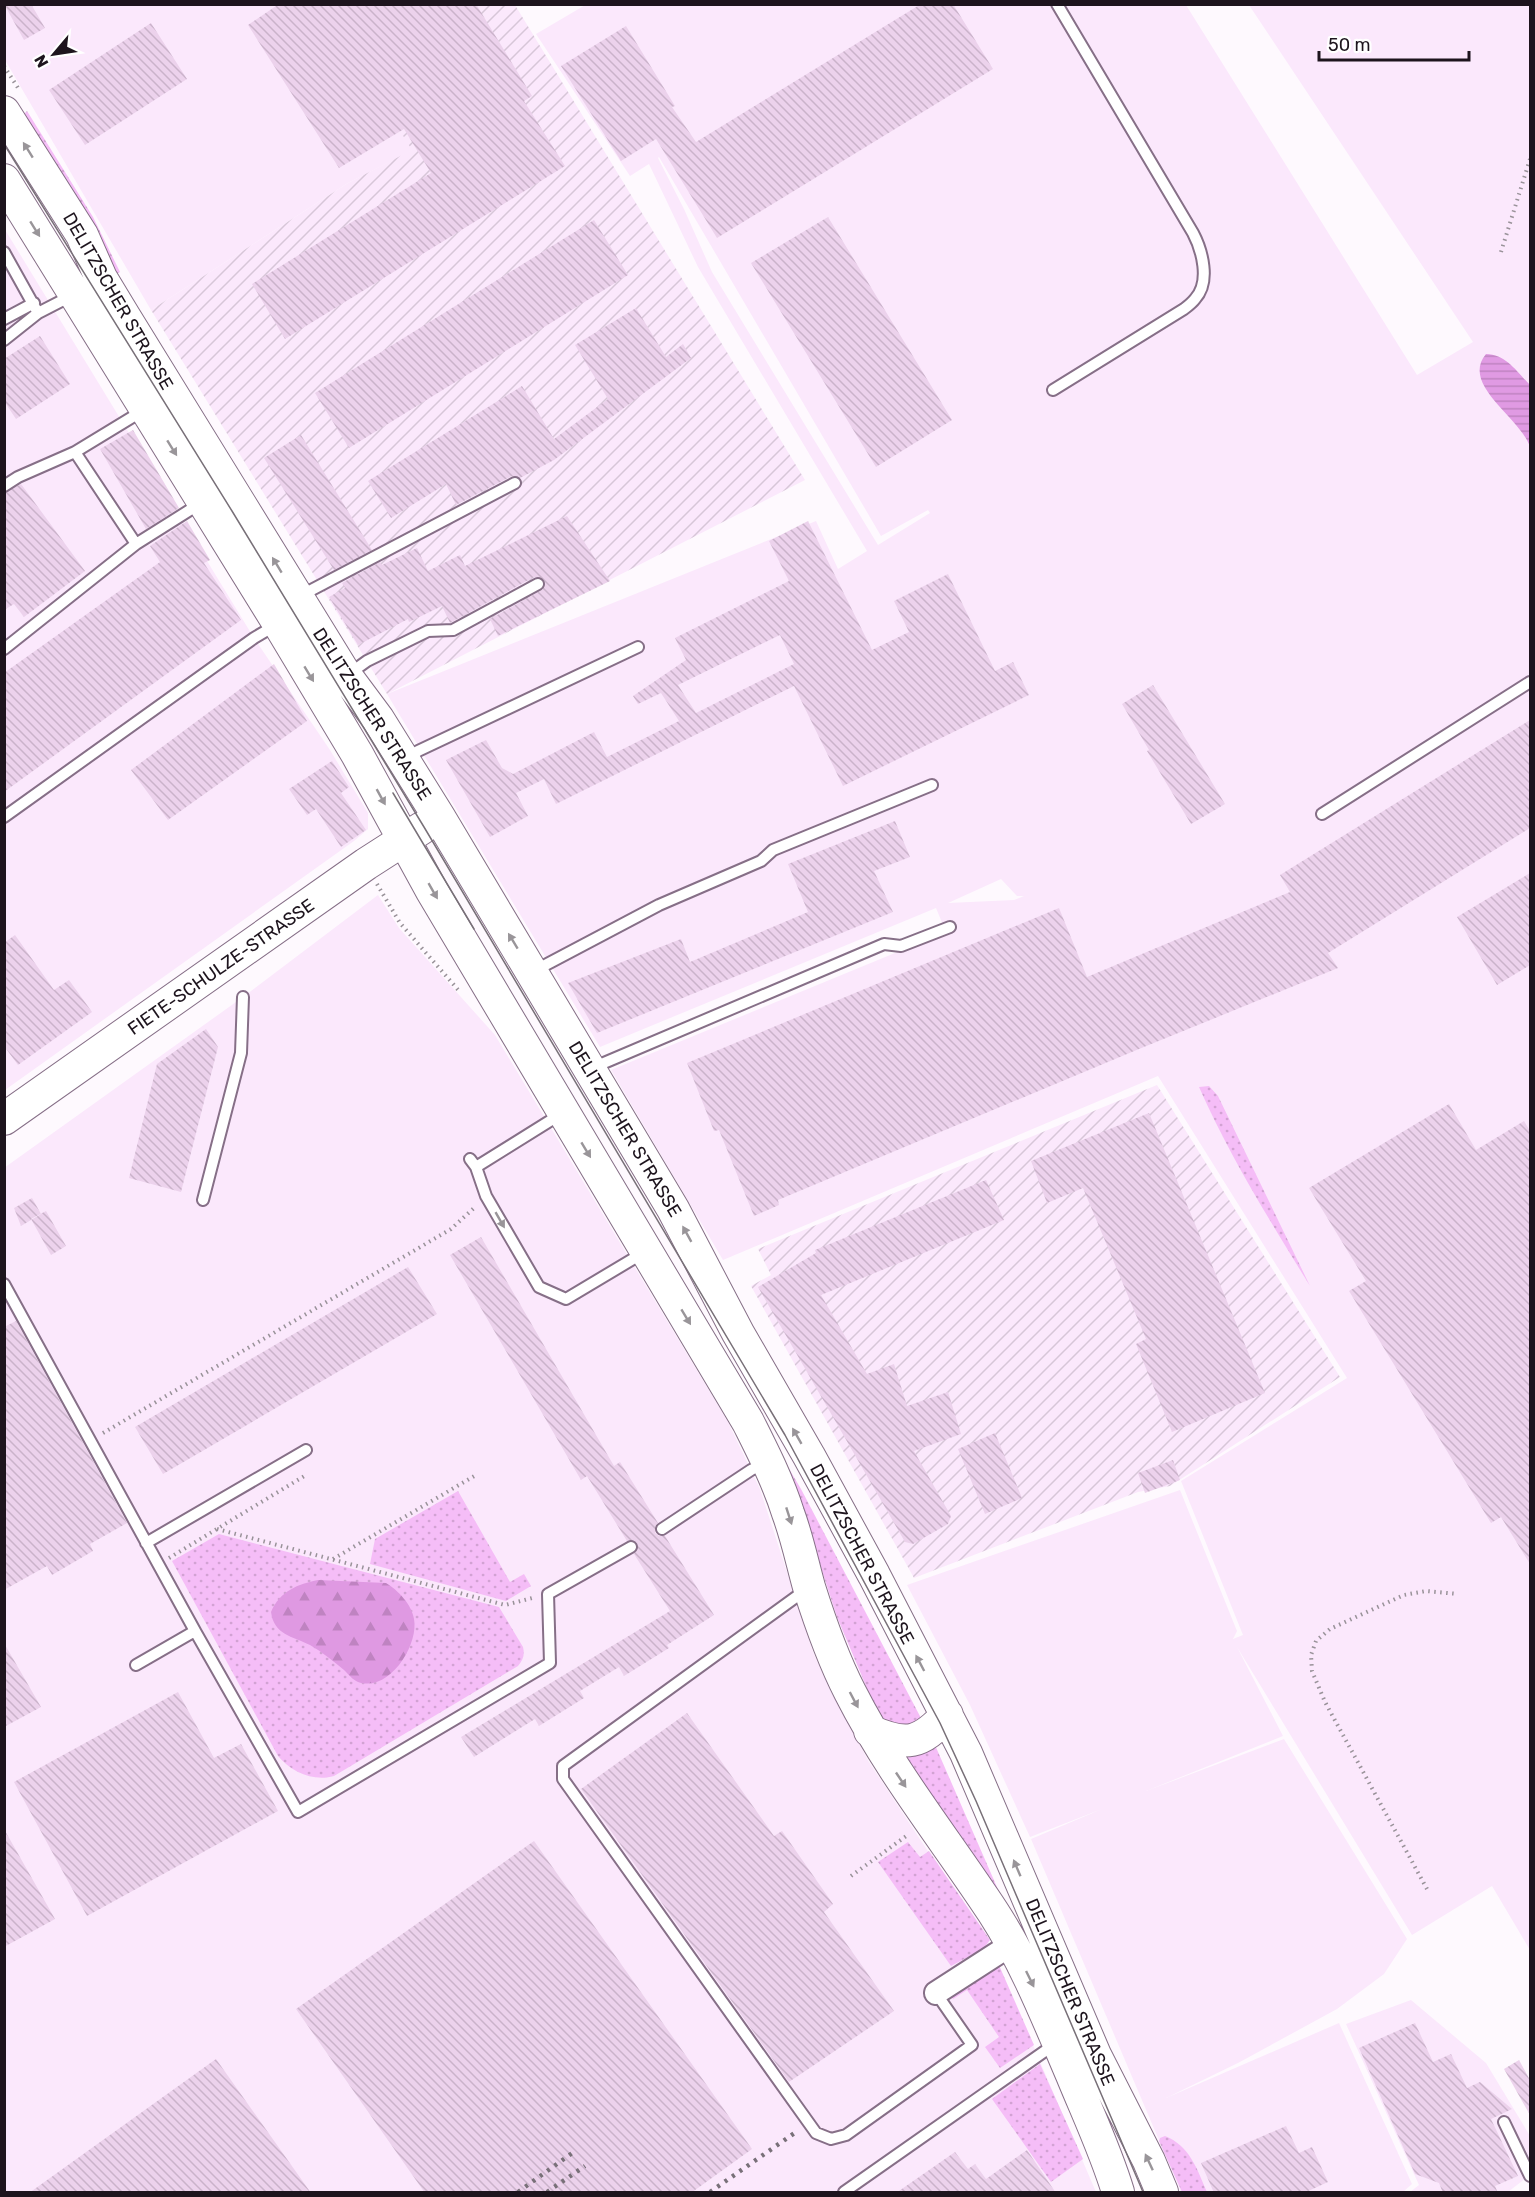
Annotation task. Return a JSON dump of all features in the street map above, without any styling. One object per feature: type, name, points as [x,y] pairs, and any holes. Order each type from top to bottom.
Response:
[{"type":"main road","name":"DELITZSCHER STRASSE","points":[[4,112],[82,235],[101,278],[118,307],[346,676],[378,720],[439,817],[678,1218],[738,1333],[874,1575],[947,1715],[998,1824],[1095,2055],[1149,2161],[1162,2193]]},
{"type":"main road","name":"DELITZSCHER STRASSE","points":[[5,181],[147,408],[357,754],[432,891],[748,1422],[768,1462],[788,1512],[809,1587],[849,1690],[887,1760],[993,1912],[1012,1944],[1031,1980],[1058,2042],[1111,2170],[1118,2193]]},
{"type":"main road","name":"FIETE-SCHULZE-STRASSE","points":[[4,1119],[366,864],[439,817]]},
{"type":"main road","points":[[870,1731],[896,1741],[909,1742],[922,1737],[947,1715]]},
{"type":"street","points":[[936,1993],[1012,1944]]},
{"type":"lane","points":[[1053,390],[1184,309],[1197,298],[1203,284],[1200,248],[1193,233],[1057,4]]},
{"type":"lane","points":[[4,252],[36,308]]},
{"type":"lane","points":[[4,319],[76,294]]},
{"type":"lane","points":[[4,340],[36,308]]},
{"type":"lane","points":[[4,486],[18,477],[75,452],[147,408]]},
{"type":"lane","points":[[75,452],[136,544]]},
{"type":"lane","points":[[297,597],[515,483]]},
{"type":"lane","points":[[4,649],[136,544],[204,501]]},
{"type":"lane","points":[[346,676],[367,661],[428,631],[453,630],[538,584]]},
{"type":"lane","points":[[4,817],[254,638],[279,624]]},
{"type":"lane","points":[[403,761],[418,751],[638,646]]},
{"type":"lane","points":[[1322,814],[1530,682]]},
{"type":"lane","points":[[531,972],[659,905],[761,861],[773,850],[932,785]]},
{"type":"lane","points":[[589,1070],[631,1050],[884,944],[901,946],[950,927]]},
{"type":"lane","points":[[203,1200],[241,1053],[243,997]]},
{"type":"lane","points":[[563,1112],[473,1163],[486,1196],[539,1287],[566,1299],[646,1251]]},
{"type":"lane","points":[[4,1284],[89,1441],[298,1812],[550,1663],[548,1594],[631,1547]]},
{"type":"lane","points":[[146,1543],[306,1450]]},
{"type":"lane","points":[[662,1529],[751,1470],[768,1462]]},
{"type":"lane","points":[[809,1587],[563,1766],[564,1779],[816,2133],[831,2139],[846,2135],[972,2045],[936,1993]]},
{"type":"lane","points":[[136,1665],[195,1631]]},
{"type":"lane","points":[[843,2193],[1058,2042]]},
{"type":"lane","points":[[1504,2122],[1530,2176]]},
{"type":"path","points":[[1501,252],[1530,159]]},
{"type":"path","points":[[366,864],[400,923],[466,999]]},
{"type":"path","points":[[89,1441],[451,1229],[486,1196]]},
{"type":"path","points":[[158,1564],[306,1475]]},
{"type":"path","points":[[333,1560],[476,1475]]},
{"type":"path","points":[[217,1529],[505,1605],[548,1594]]},
{"type":"path","points":[[1427,1889],[1325,1702],[1312,1671],[1311,1655],[1316,1641],[1330,1629],[1404,1595],[1426,1591],[1458,1594]]},
{"type":"path","points":[[851,1876],[929,1820]]},
{"type":"shaded area","points":[[587,4],[1186,5],[1417,375],[1473,342],[1249,5],[1530,5],[1530,1950],[1492,1886],[1412,1935],[1237,1647],[1283,1736],[1146,1791],[1284,1739],[1407,1939],[1384,1974],[1337,2009],[1238,2063],[1166,2098],[1339,2023],[1412,2184],[1403,2192],[1181,2192],[1031,1839],[1102,1809],[1030,1837],[970,1705],[907,1585],[1180,1490],[1237,1631],[1233,1639],[1243,1635],[1181,1481],[1347,1378],[1158,1076],[723,1260],[611,1070],[946,932],[936,908],[600,1047],[387,694],[816,521],[838,569],[867,551],[698,267],[649,164],[630,176],[536,34]],"holes":[[[659,157],[881,536],[928,510],[930,513],[878,545],[712,272]],[[1001,879],[1017,896],[1024,896],[1014,900],[948,903]]]},
{"type":"shaded area","points":[[4,5],[321,5],[413,150],[348,183],[151,310],[5,60]]},
{"type":"shaded area","points":[[321,5],[515,5],[805,480],[387,694],[151,310],[348,183],[412,150]]},
{"type":"shaded area","points":[[27,111],[93,217],[120,272],[115,275],[24,114]]},
{"type":"shaded area","points":[[4,228],[254,638],[330,750],[368,813],[368,829],[354,841],[5,1090]]},
{"type":"shaded area","points":[[1486,354],[1505,360],[1530,385],[1530,447],[1516,425],[1486,389],[1481,378],[1480,366]]},
{"type":"shaded area","points":[[378,895],[399,928],[495,1035],[728,1422],[760,1489],[813,1652],[830,1690],[869,1762],[990,1945],[1096,2192],[5,2192],[4,1168],[243,997]]},
{"type":"shaded area","points":[[1157,1085],[1340,1377],[1170,1486],[1138,1492],[914,1578],[751,1286],[771,1275],[758,1249]]},
{"type":"shaded area","points":[[1209,1086],[1218,1096],[1310,1286],[1224,1138],[1199,1087]]},
{"type":"shaded area","points":[[656,1245],[801,1489],[922,1720],[912,1727],[884,1722],[871,1698],[837,1617],[812,1540]]},
{"type":"shaded area","points":[[458,1491],[510,1582],[524,1574],[531,1586],[506,1601],[370,1564],[375,1539]]},
{"type":"shaded area","points":[[219,1534],[499,1607],[523,1647],[522,1659],[518,1666],[334,1776],[319,1778],[303,1774],[289,1767],[278,1756],[172,1561]]},
{"type":"shaded area","points":[[935,1745],[1017,1933],[899,1754]]},
{"type":"shaded area","points":[[908,1842],[920,1857],[929,1851],[990,1940],[983,1949],[951,1966],[878,1862]]},
{"type":"shaded area","points":[[998,1963],[1034,2045],[1000,2068],[985,2047],[999,2037],[967,1990],[953,1999],[949,1994]]},
{"type":"shaded area","points":[[1411,2000],[1486,2063],[1530,2136],[1530,2175],[1508,2192],[1410,2192],[1419,2185],[1346,2024]]},
{"type":"shaded area","points":[[1040,2064],[1083,2159],[1051,2182],[992,2099]]},
{"type":"shaded area","points":[[1165,2136],[1174,2140],[1187,2152],[1207,2192],[1182,2192],[1159,2141]]},
{"type":"green space","points":[[318,1580],[386,1583],[404,1598],[413,1614],[414,1630],[407,1653],[391,1674],[370,1684],[358,1682],[319,1651],[285,1634],[276,1626],[271,1612],[279,1599],[297,1586]]},
{"type":"building","points":[[4,4],[31,4],[45,28],[24,40]]},
{"type":"building","points":[[279,4],[476,4],[532,96],[524,101],[565,166],[285,339],[252,284],[431,173],[404,129],[339,168],[248,25]]},
{"type":"building","points":[[921,4],[953,4],[993,69],[717,238],[656,139],[621,161],[561,66],[626,26],[675,106],[672,107],[696,142]]},
{"type":"building","points":[[151,23],[187,79],[85,145],[49,90]]},
{"type":"building","points":[[828,217],[952,420],[876,467],[751,263]]},
{"type":"building","points":[[594,220],[628,275],[349,448],[315,393]]},
{"type":"building","points":[[636,308],[666,357],[683,344],[691,358],[554,460],[520,478],[512,476],[456,505],[446,484],[391,518],[368,481],[522,386],[554,439],[608,399],[575,345]]},
{"type":"building","points":[[40,336],[70,384],[16,419],[4,401],[4,359]]},
{"type":"building","points":[[133,430],[179,508],[146,529],[100,449]]},
{"type":"building","points":[[301,435],[372,550],[334,570],[264,458]]},
{"type":"building","points":[[21,484],[85,571],[24,617],[14,604],[4,610],[4,493]]},
{"type":"building","points":[[567,516],[610,581],[498,636],[490,619],[542,590],[545,585],[542,578],[534,577],[450,623],[442,606],[409,622],[408,619],[358,645],[329,597],[345,588],[342,583],[380,562],[382,565],[417,548],[428,571],[460,555],[465,566]]},
{"type":"building","points":[[187,521],[210,560],[204,563],[241,620],[4,792],[4,673],[160,562],[150,546]]},
{"type":"building","points":[[808,521],[872,650],[909,632],[894,601],[948,574],[995,671],[1013,662],[1029,695],[843,786],[794,686],[556,804],[544,779],[516,793],[528,816],[490,837],[446,760],[486,740],[502,768],[513,774],[594,732],[607,757],[679,721],[661,693],[638,704],[633,696],[686,660],[675,638],[789,581],[769,541]],"holes":[[[780,635],[794,664],[696,713],[678,685]]]},
{"type":"building","points":[[274,664],[307,721],[168,820],[131,770]]},
{"type":"building","points":[[1153,685],[1225,804],[1191,824],[1122,704]]},
{"type":"building","points":[[1530,720],[1530,828],[1328,953],[1338,968],[778,1200],[779,1205],[754,1216],[719,1130],[714,1131],[687,1063],[1059,908],[1087,977],[1290,892],[1280,875]]},
{"type":"building","points":[[332,761],[349,787],[341,793],[366,830],[341,847],[316,809],[307,815],[289,789]]},
{"type":"building","points":[[895,821],[910,857],[874,871],[893,912],[597,1033],[568,983],[681,939],[690,962],[808,912],[788,864]]},
{"type":"building","points":[[1530,873],[1530,965],[1497,985],[1457,917]]},
{"type":"building","points":[[15,935],[54,990],[69,980],[92,1012],[18,1065],[4,1046],[4,943]]},
{"type":"building","points":[[206,1029],[218,1047],[181,1192],[129,1178],[157,1064]]},
{"type":"building","points":[[1449,1104],[1476,1150],[1524,1121],[1530,1131],[1530,1564],[1501,1517],[1491,1523],[1349,1291],[1366,1281],[1309,1188]]},
{"type":"building","points":[[1149,1113],[1265,1393],[1172,1432],[1136,1344],[1146,1339],[1083,1188],[1047,1203],[1031,1161]]},
{"type":"building","points":[[986,1180],[1004,1220],[821,1295],[867,1374],[894,1364],[907,1406],[948,1392],[961,1434],[914,1451],[951,1516],[948,1524],[913,1544],[905,1542],[758,1287],[816,1253],[815,1250]]},
{"type":"building","points":[[32,1198],[41,1214],[21,1226],[14,1208]]},
{"type":"building","points":[[46,1211],[66,1246],[51,1255],[31,1219]]},
{"type":"building","points":[[481,1237],[614,1466],[620,1462],[658,1523],[655,1526],[655,1533],[665,1536],[714,1615],[667,1645],[669,1648],[624,1676],[619,1667],[580,1691],[584,1698],[539,1726],[535,1719],[474,1757],[461,1737],[670,1611],[634,1554],[638,1548],[637,1543],[632,1540],[627,1541],[587,1476],[581,1480],[450,1255]]},
{"type":"building","points":[[408,1267],[437,1314],[163,1474],[135,1427]]},
{"type":"building","points":[[16,1321],[127,1523],[90,1544],[93,1551],[52,1575],[47,1566],[4,1590],[4,1327]]},
{"type":"building","points":[[995,1433],[1022,1498],[985,1514],[958,1449]]},
{"type":"building","points":[[1173,1460],[1180,1480],[1145,1493],[1138,1473]]},
{"type":"building","points":[[4,1643],[41,1707],[4,1727]]},
{"type":"building","points":[[178,1692],[214,1758],[241,1744],[278,1811],[87,1916],[14,1782]]},
{"type":"building","points":[[687,1713],[774,1836],[782,1831],[833,1904],[824,1912],[894,2011],[789,2082],[581,1789]]},
{"type":"building","points":[[4,1829],[55,1919],[4,1947]]},
{"type":"building","points":[[534,1841],[752,2149],[691,2193],[425,2193],[296,2009]]},
{"type":"building","points":[[1415,2023],[1433,2062],[1451,2054],[1467,2088],[1480,2082],[1512,2109],[1491,2119],[1518,2176],[1495,2186],[1498,2193],[1443,2193],[1439,2183],[1415,2174],[1359,2048]]},
{"type":"building","points":[[216,2059],[311,2193],[29,2193]]},
{"type":"building","points":[[1519,2060],[1530,2080],[1530,2115],[1504,2069]]},
{"type":"building","points":[[1286,2126],[1299,2153],[1312,2147],[1328,2182],[1304,2193],[1214,2193],[1201,2163]]},
{"type":"building","points":[[1027,2150],[1056,2193],[896,2193],[955,2152],[968,2169],[975,2164],[986,2179]]},
{"type":"tram line","points":[[4,144],[232,511],[424,827],[785,1435],[940,1723],[976,1801],[1143,2192]]},
{"type":"tram line","points":[[393,793],[474,929]]},
{"type":"railway","points":[[710,2192],[796,2132]]},
{"type":"railway","points":[[518,2192],[575,2151]]},
{"type":"railway","points":[[547,2192],[585,2166]]}]
